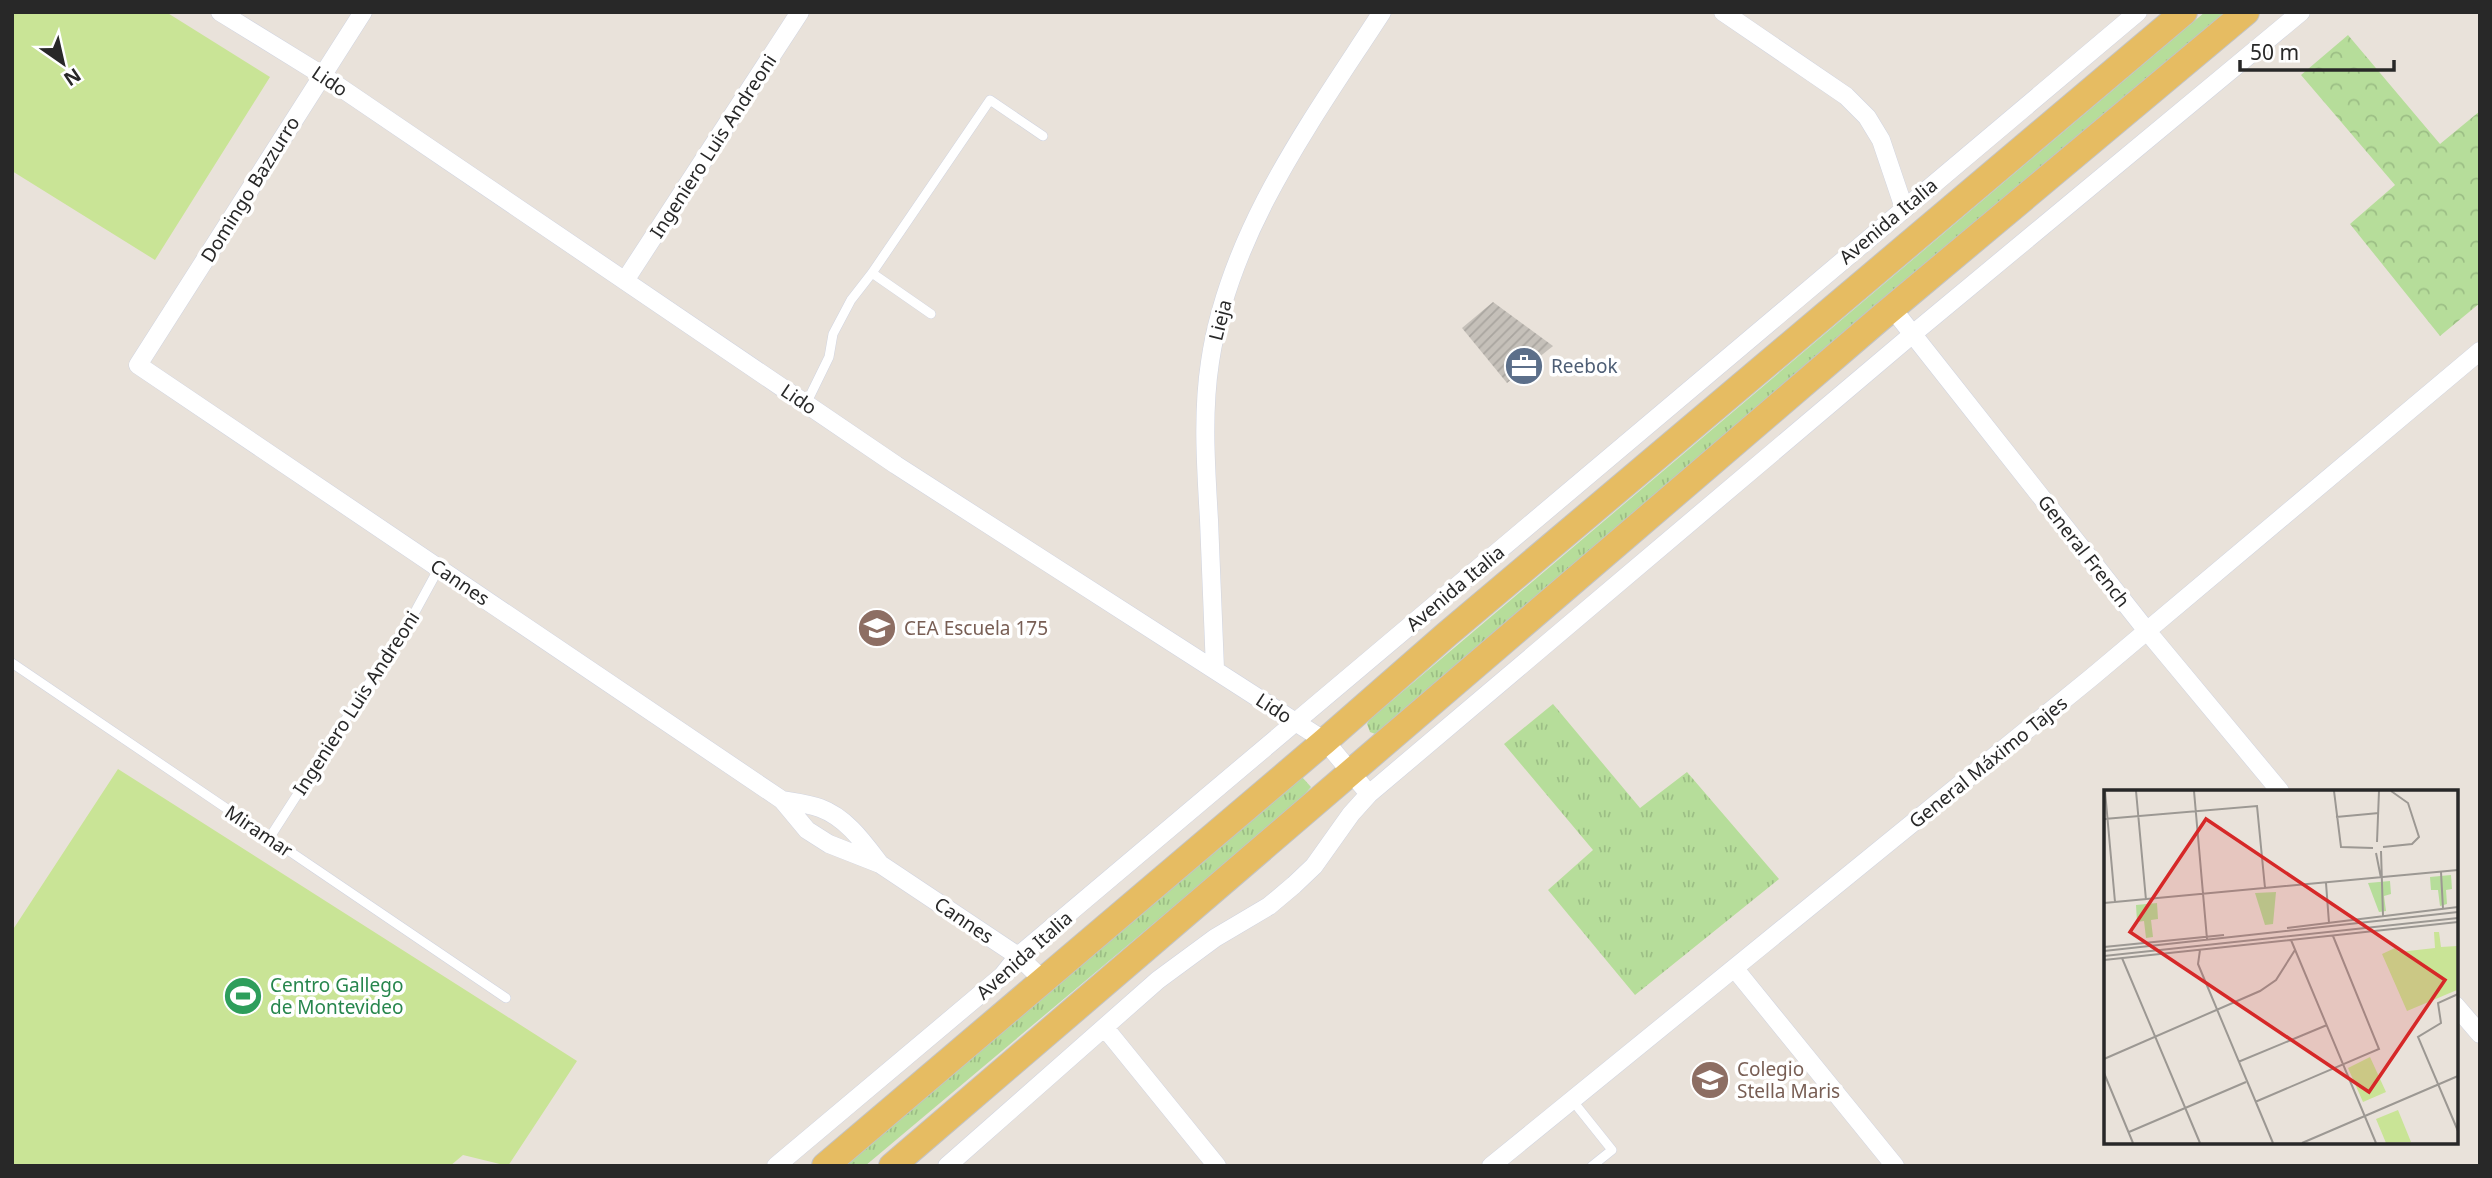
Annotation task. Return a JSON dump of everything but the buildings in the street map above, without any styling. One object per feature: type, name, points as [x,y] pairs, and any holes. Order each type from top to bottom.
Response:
[{"type":"main road","name":"Avenida Italia","points":[[825,1166],[1325,741],[1456,626],[2184,12]]},
{"type":"main road","points":[[892,1166],[1892,308],[2246,12]]},
{"type":"street","name":"Lido","points":[[220,12],[322,75],[468,176],[626,279],[896,465],[1325,741],[1370,794]]},
{"type":"street","name":"Domingo Bazzurro","points":[[138,365],[363,12]]},
{"type":"street","name":"Ingeniero Luis Andreoni","points":[[626,279],[800,12]]},
{"type":"street","name":"Lieja","points":[[1215,669],[1205,444],[1210,362],[1226,293],[1266,200],[1382,12]]},
{"type":"street","points":[[1723,12],[1846,96],[1867,117],[1881,140],[1904,208]]},
{"type":"street","name":"Avenida Italia","points":[[776,1166],[1002,976],[1018,956],[2137,12]]},
{"type":"street","points":[[947,1166],[1158,980],[1215,938],[1269,906],[1294,885],[1314,866],[1351,814],[1370,794],[1914,333],[2301,12]]},
{"type":"street","name":"General French","points":[[1892,308],[2147,631],[2279,790]]},
{"type":"street","name":"General Máximo Tajes","points":[[1491,1166],[2147,631],[2480,351]]},
{"type":"street","name":"Cannes","points":[[138,365],[782,800],[807,830],[830,844],[880,864],[1018,956],[1043,980]]},
{"type":"street","name":"Cannes","points":[[782,800],[820,808],[839,818],[854,831],[880,864]]},
{"type":"street","points":[[1735,969],[1895,1166]]},
{"type":"street","points":[[2457,1006],[2480,1034]]},
{"type":"street","points":[[1105,1028],[1217,1166]]},
{"type":"lane","points":[[806,404],[829,357],[833,334],[851,300],[990,100],[1043,136]]},
{"type":"lane","points":[[872,273],[931,314]]},
{"type":"lane","name":"Ingeniero Luis Andreoni","points":[[270,838],[416,610],[439,568]]},
{"type":"lane","name":"Miramar","points":[[12,663],[506,998]]},
{"type":"lane","points":[[1572,1100],[1612,1150],[1592,1166]]},
{"type":"green space","points":[[12,12],[166,12],[270,77],[155,260],[12,171]]},
{"type":"green space","points":[[2205,12],[2233,12],[1378,735],[1370,732],[1367,724],[1369,720]]},
{"type":"green space","points":[[2348,35],[2440,144],[2480,111],[2480,303],[2440,336],[2350,224],[2395,185],[2301,75]]},
{"type":"green space","points":[[1553,704],[1640,808],[1687,772],[1779,879],[1635,995],[1548,890],[1593,850],[1504,744]]},
{"type":"green space","name":"Centro Gallego de Montevideo","points":[[118,769],[577,1061],[508,1166],[463,1155],[450,1166],[12,1166],[12,931]]},
{"type":"green space","points":[[1302,777],[1311,787],[1297,803],[865,1166],[837,1166]]},
{"type":"place","name":"Reebok","points":[[1524,366]]},
{"type":"place","name":"CEA Escuela 175","points":[[877,628]]},
{"type":"place","name":"Centro Gallego de Montevideo","points":[[243,996]]},
{"type":"place","name":"Colegio Stella Maris","points":[[1710,1080]]}]
